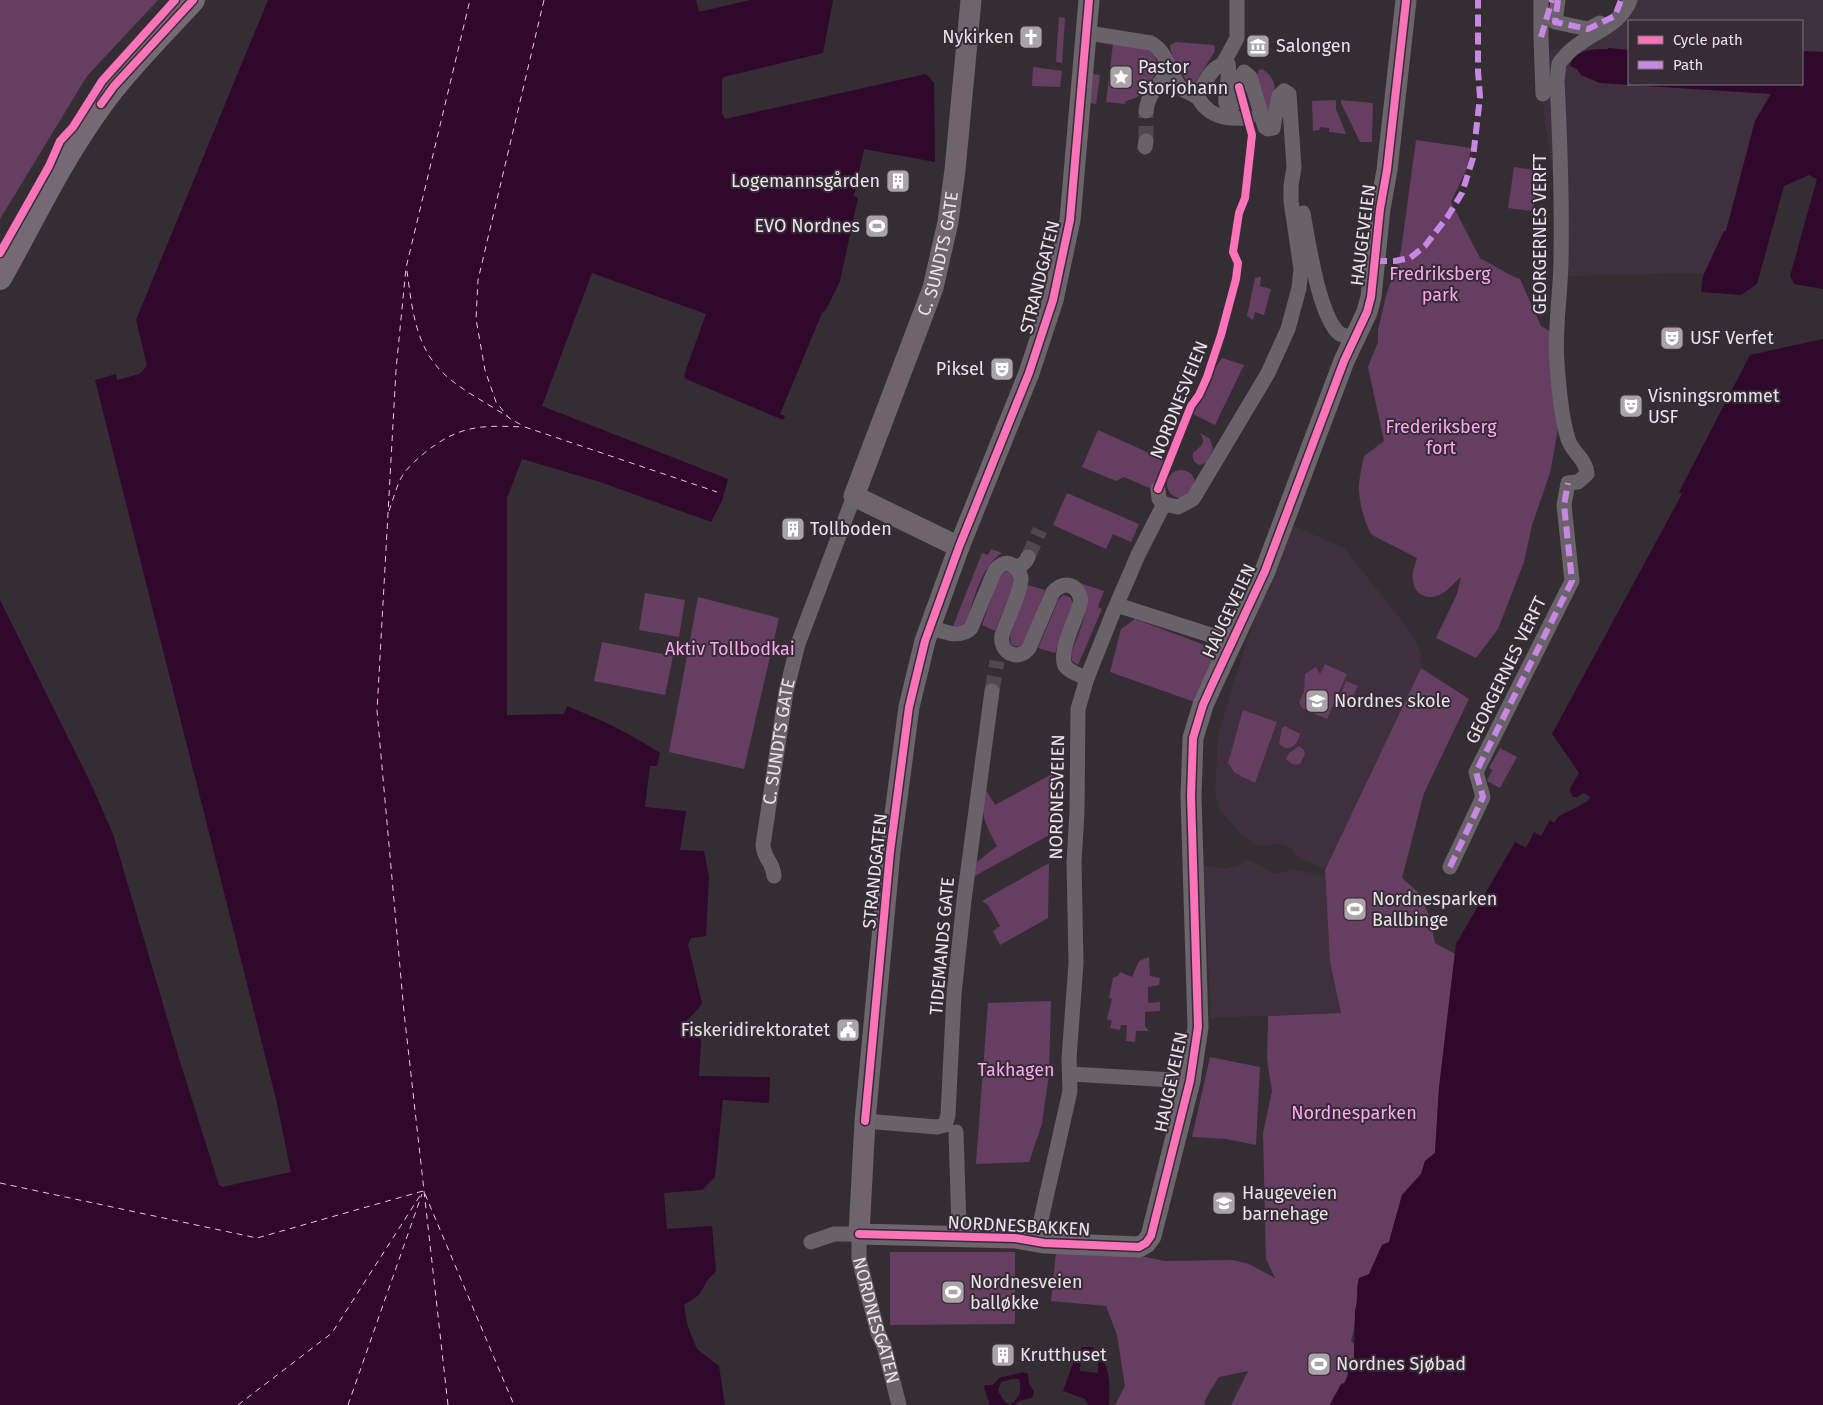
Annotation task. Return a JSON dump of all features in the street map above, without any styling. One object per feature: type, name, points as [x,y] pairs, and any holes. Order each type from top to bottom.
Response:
[{"type":"main road","points":[[0,278],[71,149],[101,104],[114,86],[193,0]]},
{"type":"main road","name":"C. SUNDTS GATE","points":[[854,496],[933,288],[948,222],[955,170],[971,0]]},
{"type":"main road","name":"STRANDGATEN","points":[[865,1120],[890,852],[908,717],[925,641],[959,547],[1029,373],[1053,300],[1070,220],[1088,33],[1089,0]]},
{"type":"main road","name":"HAUGEVEIEN","points":[[1146,1243],[1151,1236],[1190,1081],[1198,1027],[1191,796],[1193,738],[1203,705],[1267,565],[1344,361],[1367,312],[1371,297],[1406,0]]},
{"type":"main road","points":[[854,496],[959,547]]},
{"type":"main road","name":"NORDNESGATEN","points":[[859,1234],[865,1120]]},
{"type":"main road","name":"NORDNESBAKKEN","points":[[859,1234],[1014,1238],[1036,1242],[1139,1246],[1146,1243]]},
{"type":"street","points":[[1197,96],[1214,68],[1223,64],[1233,48],[1237,38],[1238,0]]},
{"type":"street","points":[[1542,0],[1543,94]]},
{"type":"street","points":[[1541,37],[1552,0]]},
{"type":"street","points":[[1558,0],[1556,22],[1588,29],[1615,16],[1621,0]]},
{"type":"street","name":"GEORGERNES VERFT","points":[[1450,867],[1483,798],[1476,772],[1572,580],[1564,506],[1568,482],[1578,482],[1587,474],[1586,464],[1573,450],[1568,439],[1557,362],[1561,260],[1557,80],[1560,63],[1574,46],[1613,24],[1627,9],[1630,0]]},
{"type":"street","points":[[1088,33],[1151,43],[1158,47],[1166,57],[1181,88],[1197,96],[1206,108],[1216,115],[1233,119],[1249,118]]},
{"type":"street","points":[[1158,490],[1159,499],[1164,504],[1178,507],[1193,500],[1268,373],[1288,329],[1302,269],[1291,201],[1294,142],[1289,94],[1284,91],[1279,96],[1273,128],[1268,129],[1265,127],[1250,76],[1244,72],[1241,76],[1237,101],[1232,106],[1226,104],[1229,71],[1228,64],[1223,64]]},
{"type":"street","points":[[1146,111],[1148,98],[1171,69]]},
{"type":"street","points":[[1294,167],[1300,184],[1302,206],[1315,274],[1330,322],[1341,335],[1355,338]]},
{"type":"street","name":"C. SUNDTS GATE","points":[[774,876],[773,866],[764,855],[763,845],[786,692],[808,613],[821,585],[854,496]]},
{"type":"street","name":"NORDNESVEIEN","points":[[1036,1242],[1070,1091],[1071,1074],[1069,1059],[1076,963],[1074,862],[1077,812],[1078,709],[1087,678],[1117,605],[1164,504]]},
{"type":"street","points":[[1017,569],[1028,557]]},
{"type":"street","points":[[930,628],[957,635],[967,632],[971,628],[995,570],[1004,563],[1009,563],[1020,573],[1021,582],[1002,635],[1000,655],[1016,656],[1026,652],[1053,592],[1058,587],[1068,585],[1077,590],[1081,600],[1064,651],[1063,662],[1070,670],[1087,678]]},
{"type":"street","points":[[1117,605],[1232,642]]},
{"type":"street","name":"TIDEMANDS GATE","points":[[865,1120],[937,1127],[945,1125],[948,1115],[954,994],[963,910],[992,691]]},
{"type":"street","points":[[1071,1074],[1190,1081]]},
{"type":"street","points":[[956,1132],[959,1230],[963,1237]]},
{"type":"street","name":"NORDNESGATEN","points":[[811,1242],[834,1234],[859,1234],[859,1260],[899,1405]]},
{"type":"shaded area","points":[[268,0],[696,0],[699,12],[750,0],[833,0],[823,53],[724,77],[722,80],[722,113],[725,119],[926,74],[934,83],[935,162],[864,149],[854,196],[858,198],[840,281],[826,310],[822,313],[780,414],[785,416],[783,420],[686,379],[684,375],[706,314],[592,273],[542,406],[728,479],[722,501],[711,522],[600,482],[522,459],[507,498],[507,715],[564,714],[567,706],[615,727],[660,753],[657,766],[650,766],[645,807],[686,811],[680,850],[704,851],[709,877],[706,936],[691,938],[688,945],[702,1003],[687,1020],[693,1034],[701,1040],[699,1076],[770,1077],[769,1103],[723,1100],[715,1177],[702,1190],[664,1193],[667,1229],[712,1226],[716,1271],[707,1281],[699,1295],[684,1305],[687,1324],[697,1349],[719,1366],[725,1405],[0,1405],[0,600],[92,786],[113,834],[181,1065],[219,1185],[222,1187],[291,1172],[276,1099],[95,380],[116,374],[117,380],[139,374],[147,366],[136,320]]},
{"type":"shaded area","points":[[1633,0],[1823,0],[1823,52],[1803,51],[1803,20],[1628,20],[1628,50],[1592,49],[1577,69],[1581,75],[1600,83],[1771,93],[1755,121],[1726,231],[1724,231],[1703,276],[1701,273],[1566,276],[1536,53],[1582,44]]},
{"type":"shaded area","points":[[1608,49],[1628,50],[1628,85],[1600,83],[1581,75],[1577,69],[1570,66],[1572,60],[1580,53]]},
{"type":"shaded area","points":[[1803,51],[1823,52],[1823,289],[1794,284],[1790,276],[1817,179],[1809,175],[1784,186],[1757,284],[1741,295],[1701,292],[1703,276],[1724,231],[1726,231],[1755,121],[1771,94],[1631,85],[1803,85]]},
{"type":"shaded area","points":[[1823,339],[1823,1405],[1330,1405],[1341,1384],[1345,1383],[1348,1375],[1347,1368],[1354,1359],[1355,1310],[1359,1278],[1369,1274],[1382,1245],[1389,1242],[1402,1195],[1421,1174],[1425,1161],[1435,1153],[1439,1088],[1456,944],[1515,842],[1526,848],[1534,832],[1541,836],[1550,820],[1554,823],[1558,817],[1588,801],[1590,797],[1584,793],[1573,797],[1569,789],[1579,773],[1552,734],[1682,494],[1679,492],[1750,355]]},
{"type":"shaded area","name":"Nordnes skole","points":[[1290,524],[1344,548],[1407,627],[1421,652],[1421,668],[1325,868],[1302,860],[1291,848],[1278,843],[1266,846],[1255,844],[1242,835],[1219,809],[1215,793],[1218,734],[1247,640]]},
{"type":"shaded area","points":[[1247,859],[1276,874],[1292,869],[1325,876],[1330,962],[1341,1013],[1211,1018],[1203,865],[1225,869],[1239,865]]},
{"type":"shaded area","points":[[1082,1347],[1092,1347],[1103,1359],[1108,1373],[1109,1405],[1088,1405],[1085,1399],[1063,1391],[1076,1355]],"holes":[[[1091,1354],[1098,1361],[1098,1373],[1080,1371],[1081,1357]]]},
{"type":"shaded area","points":[[1023,1372],[1028,1374],[1029,1384],[1034,1391],[1032,1398],[1019,1401],[1015,1405],[1010,1405],[990,1405],[984,1388],[985,1385],[993,1385],[999,1378]],"holes":[[[1019,1379],[1020,1391],[1018,1397],[1010,1405],[1004,1401],[998,1391],[1001,1382]]]},
{"type":"green space","points":[[0,0],[158,0],[87,76],[0,219]]},
{"type":"green space","points":[[1059,17],[1065,18],[1062,63],[1056,62]]},
{"type":"green space","points":[[1176,42],[1214,45],[1215,51],[1195,83],[1189,85],[1175,61],[1170,45]]},
{"type":"green space","points":[[1113,43],[1144,48],[1156,58],[1157,64],[1154,77],[1146,89],[1136,98],[1126,101],[1125,104],[1106,102]]},
{"type":"green space","points":[[1033,67],[1062,71],[1060,87],[1032,86]]},
{"type":"green space","points":[[1262,69],[1272,79],[1275,91],[1269,118],[1257,75],[1259,70]]},
{"type":"green space","points":[[1093,74],[1100,75],[1096,104],[1090,103]]},
{"type":"green space","points":[[1336,100],[1336,109],[1346,134],[1329,132],[1329,128],[1320,127],[1319,130],[1313,131],[1312,101]]},
{"type":"green space","points":[[1341,100],[1373,103],[1372,142],[1360,142]]},
{"type":"green space","points":[[1416,140],[1471,148],[1467,168],[1451,202],[1480,258],[1520,279],[1541,326],[1555,334],[1558,429],[1550,473],[1532,525],[1524,562],[1498,629],[1476,658],[1436,638],[1457,594],[1461,577],[1445,591],[1434,597],[1420,594],[1414,586],[1413,578],[1417,558],[1372,535],[1364,517],[1359,496],[1364,456],[1384,441],[1368,367],[1378,342],[1378,330],[1386,296],[1401,251]]},
{"type":"green space","points":[[1514,167],[1539,171],[1533,211],[1508,208]]},
{"type":"green space","points":[[1261,277],[1260,286],[1271,289],[1264,315],[1255,312],[1253,320],[1247,316],[1255,278]]},
{"type":"green space","points":[[1222,358],[1244,365],[1215,425],[1187,411]]},
{"type":"green space","points":[[1098,430],[1167,461],[1154,490],[1124,477],[1116,481],[1082,467]]},
{"type":"green space","points":[[1200,433],[1210,439],[1213,449],[1207,462],[1200,465],[1195,462],[1193,453],[1203,442]]},
{"type":"green space","points":[[1181,470],[1191,474],[1195,484],[1191,494],[1181,498],[1171,494],[1167,484],[1171,474]]},
{"type":"green space","points":[[1067,493],[1139,524],[1131,542],[1113,534],[1106,549],[1053,525]]},
{"type":"green space","points":[[991,549],[1002,553],[983,575],[966,622],[961,626],[953,626],[982,553],[988,555]]},
{"type":"green space","points":[[1010,571],[1013,573],[1014,583],[995,631],[982,625],[999,576]]},
{"type":"green space","points":[[1080,583],[1104,591],[1098,607],[1102,609],[1078,665],[1072,661],[1071,654],[1086,608],[1084,590]]},
{"type":"green space","points":[[1028,585],[1045,590],[1025,642],[1020,646],[1016,646],[1011,644],[1010,636]]},
{"type":"green space","points":[[645,593],[685,600],[679,637],[639,630]]},
{"type":"green space","points":[[1063,595],[1070,597],[1073,603],[1055,653],[1038,648],[1058,601]]},
{"type":"green space","name":"Aktiv Tollbodkai","points":[[698,597],[779,618],[744,769],[669,752]]},
{"type":"green space","points":[[1135,619],[1226,653],[1203,705],[1110,672],[1121,629]]},
{"type":"green space","points":[[602,642],[673,656],[665,695],[594,681]]},
{"type":"green space","points":[[1325,664],[1347,674],[1327,719],[1302,708],[1299,702],[1304,692],[1305,674],[1316,667],[1320,674]]},
{"type":"green space","name":"Nordnesparken","points":[[1421,668],[1469,699],[1424,793],[1402,878],[1419,893],[1429,915],[1435,943],[1455,954],[1439,1088],[1435,1153],[1425,1161],[1421,1174],[1402,1195],[1389,1242],[1382,1245],[1369,1274],[1357,1286],[1355,1321],[1351,1341],[1354,1344],[1354,1359],[1348,1368],[1346,1379],[1330,1405],[1231,1405],[1248,1371],[1219,1377],[1206,1398],[1204,1405],[1115,1405],[1125,1386],[1117,1335],[1106,1306],[1051,1301],[1056,1252],[1140,1256],[1165,1261],[1233,1260],[1249,1264],[1275,1278],[1266,1259],[1263,1133],[1272,1091],[1267,1060],[1268,1016],[1341,1013],[1330,962],[1325,870]]},
{"type":"green space","points":[[1346,681],[1358,686],[1350,703],[1339,698]]},
{"type":"green space","points":[[1243,710],[1277,722],[1255,783],[1235,773],[1228,763]]},
{"type":"green space","points":[[1285,726],[1300,734],[1295,744],[1290,748],[1279,744],[1282,728]]},
{"type":"green space","points":[[1299,746],[1304,750],[1305,754],[1298,765],[1286,759],[1289,753]]},
{"type":"green space","points":[[1500,748],[1517,757],[1500,788],[1487,781],[1492,770],[1489,768]]},
{"type":"green space","points":[[1054,773],[1053,833],[971,878],[977,862],[997,846],[984,817],[983,785],[995,805]]},
{"type":"green space","points":[[1049,863],[1048,918],[1000,945],[993,931],[1000,926],[988,905],[982,901]]},
{"type":"green space","points":[[1149,957],[1150,976],[1160,978],[1159,985],[1148,987],[1148,1003],[1160,1002],[1160,1011],[1145,1012],[1145,1026],[1149,1031],[1136,1031],[1135,1042],[1126,1041],[1127,1025],[1121,1025],[1120,1030],[1110,1028],[1112,1021],[1107,1019],[1112,999],[1109,998],[1113,978],[1119,975],[1120,972],[1132,977],[1139,961]]},
{"type":"green space","name":"Takhagen","points":[[1051,1001],[1049,1074],[1042,1124],[1029,1162],[976,1164],[988,1003]]},
{"type":"green space","points":[[1210,1057],[1260,1067],[1256,1145],[1226,1139],[1192,1137]]},
{"type":"green space","name":"Nordnesveien balløkke","points":[[890,1252],[1015,1252],[1015,1324],[890,1325]]},
{"type":"pier","points":[[1552,734],[1579,773],[1568,792],[1567,788],[1576,773],[1551,736]]},
{"type":"ferry route","points":[[448,1405],[404,1012],[377,711],[396,370],[406,268],[470,0]]},
{"type":"ferry route","points":[[544,0],[478,280],[476,319],[485,370],[496,402],[509,418],[525,427],[717,492]]},
{"type":"ferry route","points":[[407,271],[417,328],[432,360],[457,385],[508,417]]},
{"type":"ferry route","points":[[389,511],[403,475],[416,460],[435,445],[458,432],[470,429],[495,426],[524,427]]},
{"type":"ferry route","points":[[0,1183],[257,1238],[423,1191]]},
{"type":"ferry route","points":[[238,1405],[332,1333],[423,1191]]},
{"type":"ferry route","points":[[348,1405],[422,1194]]},
{"type":"ferry route","points":[[425,1194],[514,1405]]},
{"type":"tunnel","points":[[1146,111],[1146,141]]},
{"type":"tunnel","points":[[1028,557],[1040,530]]},
{"type":"tunnel","points":[[992,691],[997,661]]},
{"type":"marked path","points":[[1375,261],[1395,261],[1410,258],[1425,246],[1448,216],[1462,193],[1473,158],[1480,97],[1478,0]]},
{"type":"marked path","points":[[1541,37],[1552,0]]},
{"type":"marked path","points":[[1558,0],[1555,22],[1588,29],[1615,16],[1621,0]]},
{"type":"marked path","points":[[1450,867],[1483,797],[1476,772],[1572,581],[1564,505],[1568,483]]},
{"type":"cycle path","points":[[0,253],[49,166],[60,141],[73,127],[102,81],[175,0]]},
{"type":"cycle path","points":[[101,104],[114,86],[193,0]]},
{"type":"cycle path","points":[[865,1121],[890,852],[909,707],[925,641],[959,547],[1029,373],[1053,300],[1070,220],[1089,0]]},
{"type":"cycle path","points":[[859,1234],[1015,1238],[1044,1243],[1139,1247],[1146,1243],[1151,1236],[1190,1081],[1198,1027],[1191,796],[1193,738],[1203,705],[1265,571],[1344,361],[1367,312],[1371,297],[1380,209],[1387,170],[1406,1]]},
{"type":"cycle path","points":[[1158,489],[1191,406],[1199,395],[1207,377],[1221,335],[1236,279],[1238,263],[1233,252],[1239,213],[1245,198],[1252,135],[1239,87]]},
{"type":"place","name":"Nykirken","points":[[1031,37]]},
{"type":"place","name":"Salongen","points":[[1258,46]]},
{"type":"place","name":"Pastor Storjohann","points":[[1121,77]]},
{"type":"place","name":"Logemannsgården","points":[[898,181]]},
{"type":"place","name":"EVO Nordnes","points":[[877,226]]},
{"type":"place","name":"USF Verfet","points":[[1672,338]]},
{"type":"place","name":"Piksel","points":[[1002,369]]},
{"type":"place","name":"Visningsrommet USF","points":[[1631,406]]},
{"type":"place","name":"Tollboden","points":[[793,529]]},
{"type":"place","name":"Nordnes skole","points":[[1317,701]]},
{"type":"place","name":"Nordnesparken Ballbinge","points":[[1355,909]]},
{"type":"place","name":"Fiskeridirektoratet","points":[[848,1030]]},
{"type":"place","name":"Haugeveien barnehage","points":[[1224,1203]]},
{"type":"place","name":"Nordnesveien balløkke","points":[[953,1292]]},
{"type":"place","name":"Krutthuset","points":[[1003,1355]]},
{"type":"place","name":"Nordnes Sjøbad","points":[[1319,1364]]},
{"type":"park label","name":"Fredriksberg park","points":[[1440,284]]},
{"type":"park label","name":"Frederiksberg fort","points":[[1441,437]]}]
